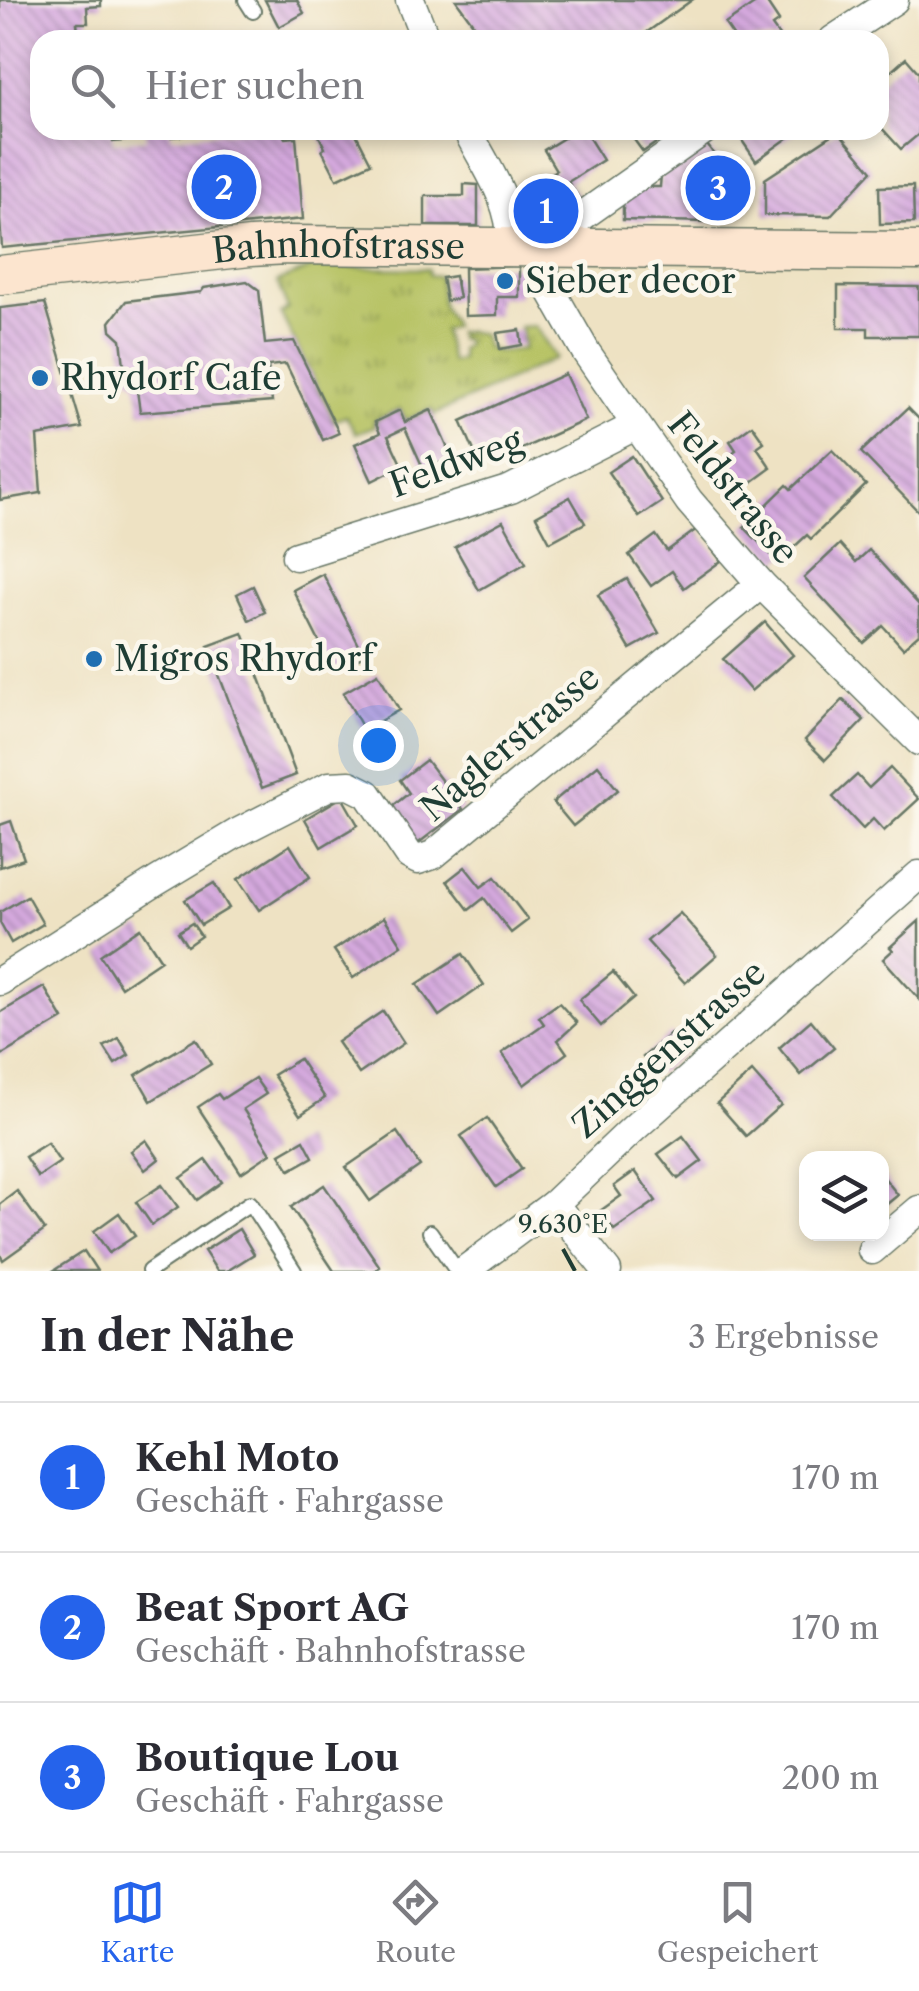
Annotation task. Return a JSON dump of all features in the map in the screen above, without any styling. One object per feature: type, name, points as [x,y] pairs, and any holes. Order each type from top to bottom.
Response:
[{"type":"main road","name":"Bahnhofstrasse","points":[[0,274],[250,247],[319,244],[919,251]]},
{"type":"street","points":[[410,0],[422,30]]},
{"type":"street","points":[[848,30],[894,0]]},
{"type":"street","name":"Feldstrasse","points":[[472,140],[506,204],[512,229],[541,247],[546,282],[586,352],[689,502],[761,584],[919,741]]},
{"type":"street","points":[[541,247],[572,229],[578,219],[690,140]]},
{"type":"street","name":"Feldweg","points":[[296,556],[512,489],[635,426]]},
{"type":"street","name":"Naglerstrasse","points":[[0,981],[221,842],[329,786],[350,784],[368,794],[409,855],[418,860],[433,856],[761,584]]},
{"type":"street","name":"Zinggenstrasse","points":[[460,1271],[554,1204],[919,875]]},
{"type":"street","points":[[554,1204],[607,1271]]},
{"type":"street","points":[[872,1250],[919,1210]]},
{"type":"lane","points":[[149,1271],[250,1203],[294,1271]]},
{"type":"lane","points":[[430,1232],[460,1271]]},
{"type":"green space","points":[[314,267],[428,269],[429,275],[439,276],[442,305],[454,326],[443,330],[451,362],[461,360],[460,349],[466,345],[457,333],[482,334],[485,347],[498,352],[524,349],[520,327],[535,326],[556,358],[434,415],[430,409],[406,420],[400,409],[356,433],[346,416],[334,421],[281,314],[288,309],[277,282]]},
{"type":"building","points":[[0,0],[101,0],[101,6],[87,7],[88,23],[77,23],[78,30],[30,30],[30,140],[296,140],[303,219],[2,248]]},
{"type":"building","points":[[265,0],[297,0],[304,13],[279,27]]},
{"type":"building","points":[[456,0],[692,0],[650,30],[478,30]]},
{"type":"building","points":[[760,0],[765,0],[779,21],[772,26],[775,30],[729,30],[725,24]]},
{"type":"building","points":[[906,58],[919,73],[919,134],[901,149],[889,136],[889,73]]},
{"type":"building","points":[[321,140],[359,140],[371,163],[337,179],[322,150],[325,148]]},
{"type":"building","points":[[560,140],[590,140],[603,160],[568,182],[580,200],[541,224],[521,192],[556,170],[544,150]]},
{"type":"building","points":[[634,140],[660,140],[643,152]]},
{"type":"building","points":[[742,140],[785,140],[756,161]]},
{"type":"building","points":[[824,140],[846,140],[872,171],[830,216],[765,215],[765,179]]},
{"type":"building","points":[[705,142],[739,188],[710,210],[708,222],[623,220],[623,196],[646,187],[660,187],[661,174]]},
{"type":"building","points":[[464,184],[478,185],[478,226],[425,226],[425,196],[464,196]]},
{"type":"building","points":[[913,186],[914,223],[880,224],[879,187]]},
{"type":"building","points":[[519,266],[519,297],[497,297],[497,315],[465,316],[464,268]]},
{"type":"building","points":[[455,276],[459,298],[446,301],[442,278]]},
{"type":"building","points":[[247,281],[259,290],[265,344],[294,341],[339,433],[323,440],[286,364],[268,366],[272,402],[140,412],[136,383],[125,374],[121,339],[111,330],[110,322],[126,301],[201,292],[204,288]]},
{"type":"building","points":[[838,286],[919,287],[919,336],[868,336],[868,328],[838,328]]},
{"type":"building","points":[[45,303],[82,428],[37,436],[41,493],[0,500],[0,308]]},
{"type":"building","points":[[520,330],[522,345],[500,349],[497,333]]},
{"type":"building","points":[[565,374],[586,420],[481,467],[461,421]]},
{"type":"building","points":[[908,408],[919,419],[919,512],[861,452]]},
{"type":"building","points":[[400,410],[405,422],[431,410],[452,458],[424,470],[405,428],[388,436],[402,466],[372,481],[355,444],[380,433],[375,422]]},
{"type":"building","points":[[752,425],[764,442],[757,447],[771,468],[738,492],[717,464],[736,450],[730,441]]},
{"type":"building","points":[[832,450],[866,485],[811,539],[807,535],[778,562],[744,527],[787,485],[791,489]]},
{"type":"building","points":[[632,456],[662,502],[639,517],[608,472]]},
{"type":"building","points":[[570,497],[585,523],[550,542],[536,516]]},
{"type":"building","points":[[503,521],[526,563],[479,590],[455,547]]},
{"type":"building","points":[[697,529],[721,561],[684,588],[672,571],[651,586],[629,555],[656,535],[667,551]]},
{"type":"building","points":[[840,544],[856,562],[869,550],[919,605],[919,634],[903,648],[883,626],[864,643],[804,578]]},
{"type":"building","points":[[323,574],[364,655],[334,671],[293,590]]},
{"type":"building","points":[[627,579],[659,633],[630,649],[598,595]]},
{"type":"building","points":[[253,586],[265,612],[249,620],[237,594]]},
{"type":"building","points":[[765,622],[793,655],[751,691],[723,659]]},
{"type":"building","points":[[243,633],[296,775],[262,788],[208,646]]},
{"type":"building","points":[[378,673],[399,710],[364,730],[343,693]]},
{"type":"building","points":[[843,700],[864,720],[825,760],[805,740]]},
{"type":"building","points":[[426,760],[463,809],[416,845],[389,809],[409,793],[400,780]]},
{"type":"building","points":[[598,765],[618,790],[573,826],[553,802]]},
{"type":"building","points":[[890,768],[919,799],[884,831],[873,819],[863,829],[833,797],[857,775],[869,788]]},
{"type":"building","points":[[342,797],[358,825],[321,847],[305,819]]},
{"type":"building","points":[[11,821],[24,859],[0,867],[0,825]]},
{"type":"building","points":[[290,845],[310,877],[259,910],[238,879]]},
{"type":"building","points":[[465,867],[481,887],[495,877],[528,920],[511,933],[484,898],[469,910],[447,881]]},
{"type":"building","points":[[214,883],[229,908],[201,925],[185,900]]},
{"type":"building","points":[[27,896],[43,924],[11,943],[0,923],[0,912]]},
{"type":"building","points":[[680,913],[717,955],[685,983],[647,941]]},
{"type":"building","points":[[384,917],[402,945],[353,978],[334,950]]},
{"type":"building","points":[[919,921],[919,999],[883,959],[893,950],[890,947]]},
{"type":"building","points":[[192,923],[201,936],[187,946],[178,932]]},
{"type":"building","points":[[140,928],[161,960],[121,987],[100,955]]},
{"type":"building","points":[[463,954],[484,985],[439,1016],[417,984]]},
{"type":"building","points":[[613,972],[634,998],[601,1026],[579,1000]]},
{"type":"building","points":[[44,987],[63,1019],[0,1056],[0,1013]]},
{"type":"building","points":[[559,1003],[577,1023],[558,1040],[567,1053],[524,1085],[502,1053],[544,1024],[539,1017]]},
{"type":"building","points":[[383,1011],[404,1043],[359,1074],[337,1042]]},
{"type":"building","points":[[811,1020],[834,1048],[801,1075],[779,1048]]},
{"type":"building","points":[[671,1033],[686,1050],[658,1074],[643,1057]]},
{"type":"building","points":[[119,1038],[129,1055],[115,1064],[104,1047]]},
{"type":"building","points":[[196,1039],[211,1064],[151,1101],[136,1075]]},
{"type":"building","points":[[299,1059],[325,1098],[300,1115],[273,1075]]},
{"type":"building","points":[[752,1072],[781,1105],[746,1136],[717,1103]]},
{"type":"building","points":[[255,1078],[266,1094],[243,1109],[271,1153],[241,1173],[198,1107],[218,1094],[222,1099]]},
{"type":"building","points":[[487,1118],[522,1169],[496,1187],[461,1136]]},
{"type":"building","points":[[397,1132],[420,1166],[370,1201],[346,1167]]},
{"type":"building","points":[[683,1136],[702,1161],[678,1179],[658,1154]]},
{"type":"building","points":[[146,1140],[159,1159],[145,1170],[131,1151]]},
{"type":"building","points":[[304,1140],[313,1157],[290,1170],[280,1154]]},
{"type":"building","points":[[47,1143],[60,1162],[38,1177],[25,1157]]},
{"type":"building","points":[[206,1160],[222,1182],[197,1200],[181,1178]]},
{"type":"building","points":[[635,1171],[656,1201],[614,1230],[600,1211],[621,1196],[614,1186]]},
{"type":"building","points":[[889,1184],[898,1195],[889,1202]]},
{"type":"building","points":[[162,1185],[178,1207],[152,1225],[136,1202]]},
{"type":"building","points":[[324,1185],[380,1267],[374,1271],[334,1271],[291,1207]]},
{"type":"building","points":[[17,1191],[45,1230],[3,1260],[0,1204]]},
{"type":"building","points":[[119,1213],[135,1236],[109,1253],[94,1231]]},
{"type":"building","points":[[239,1229],[254,1254],[227,1271],[217,1271],[204,1251]]},
{"type":"building","points":[[84,1251],[97,1271],[53,1271]]},
{"type":"place","name":"Beat Sport AG","points":[[224,187]]},
{"type":"place","name":"Boutique Lou","points":[[718,188]]},
{"type":"place","name":"Kehl Moto","points":[[546,211]]},
{"type":"place","name":"Sieber decor","points":[[505,281]]},
{"type":"place","name":"Rhydorf Cafe","points":[[40,378]]},
{"type":"place","name":"Migros Rhydorf","points":[[94,659]]}]
